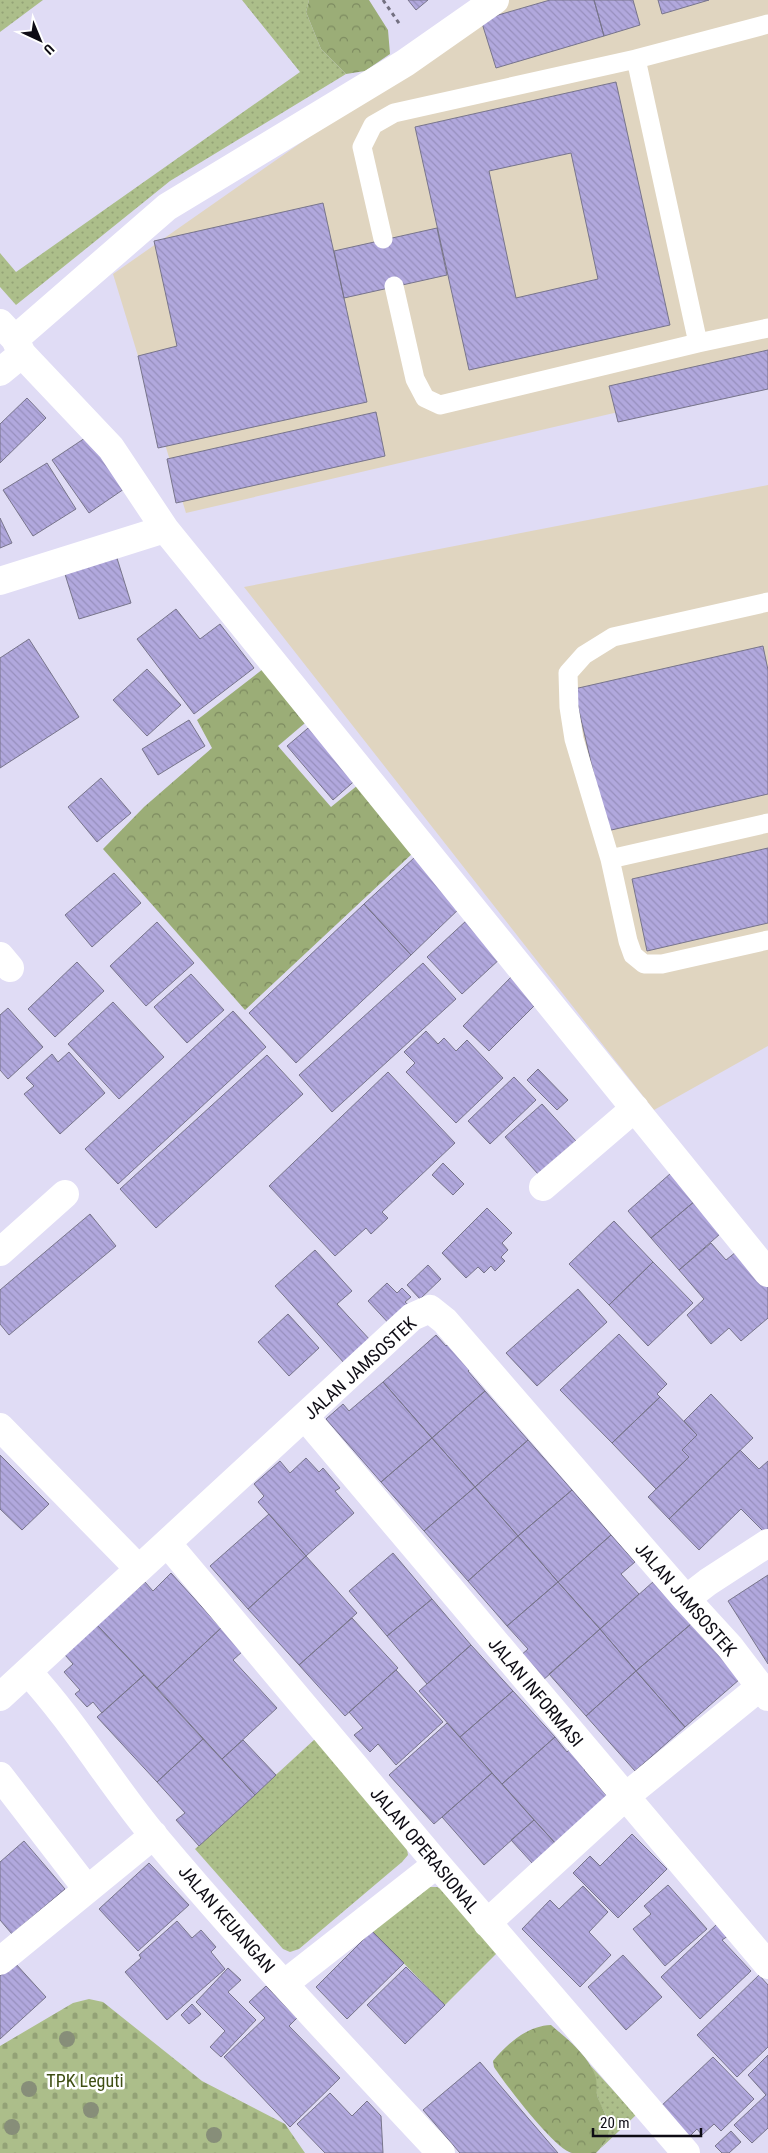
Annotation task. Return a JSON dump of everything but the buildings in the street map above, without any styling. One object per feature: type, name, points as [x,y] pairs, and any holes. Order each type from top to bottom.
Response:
[{"type":"street","points":[[0,372],[12,339],[167,207],[405,63],[496,0]]},
{"type":"street","points":[[12,339],[110,448],[165,529],[768,1273]]},
{"type":"street","points":[[0,581],[165,529]]},
{"type":"street","points":[[543,1187],[634,1108]]},
{"type":"street","points":[[0,1252],[65,1194]]},
{"type":"street","name":"JALAN JAMSOSTEK","points":[[0,1697],[138,1568],[305,1418],[412,1317],[430,1308],[445,1321],[686,1599],[730,1647],[764,1692]]},
{"type":"street","name":"JALAN INFORMASI","points":[[305,1418],[768,1965]]},
{"type":"street","points":[[0,1427],[138,1568]]},
{"type":"street","name":"JALAN OPERASIONAL","points":[[167,1543],[436,1864],[686,2153]]},
{"type":"street","points":[[686,1599],[708,1582],[768,1543]]},
{"type":"street","name":"JALAN KEUANGAN","points":[[28,1672],[50,1697],[154,1835],[284,1984],[441,2153]]},
{"type":"street","points":[[487,1923],[625,1797],[764,1692]]},
{"type":"street","points":[[0,1776],[87,1890]]},
{"type":"street","points":[[0,1961],[154,1835]]},
{"type":"street","points":[[284,1984],[436,1864]]},
{"type":"lane","points":[[383,239],[362,147],[373,126],[394,113],[636,58],[768,24]]},
{"type":"lane","points":[[636,58],[698,343]]},
{"type":"lane","points":[[394,286],[415,379],[425,398],[440,405],[768,328]]},
{"type":"lane","points":[[768,602],[613,637],[584,656],[568,672],[569,707],[574,738],[610,859],[628,941],[633,955],[644,964],[662,964],[768,940]]},
{"type":"lane","points":[[610,859],[768,823]]},
{"type":"shaded area","points":[[505,0],[768,0],[768,377],[186,513],[113,274]]},
{"type":"shaded area","points":[[768,485],[768,1046],[654,1110],[244,587]]},
{"type":"green space","points":[[0,0],[43,0],[0,32]]},
{"type":"green space","points":[[242,0],[309,0],[306,12],[321,49],[346,74],[170,181],[16,305],[0,287],[0,253],[16,272],[300,72]]},
{"type":"green space","points":[[309,0],[369,0],[388,30],[390,54],[365,71],[346,74],[321,49],[306,12]]},
{"type":"green space","points":[[263,669],[305,723],[278,746],[331,807],[358,785],[414,852],[245,1010],[103,849],[144,807],[212,748],[197,720]]},
{"type":"green space","points":[[315,1739],[406,1843],[408,1855],[299,1949],[290,1952],[283,1949],[195,1849]]},
{"type":"green space","points":[[428,1887],[437,1887],[443,1890],[499,1951],[445,2005],[372,1931]]},
{"type":"green space","name":"TPK Leguti","points":[[89,1999],[103,2002],[202,2081],[285,2124],[305,2153],[0,2153],[0,2046],[73,2003]]},
{"type":"green space","points":[[551,2025],[582,2054],[595,2075],[597,2095],[609,2126],[607,2138],[596,2153],[572,2153],[554,2141],[508,2087],[494,2067],[493,2061],[519,2037],[542,2026]]},
{"type":"green space","points":[[590,2065],[636,2115],[601,2148],[609,2131],[609,2125],[608,2119],[598,2100]]}]
